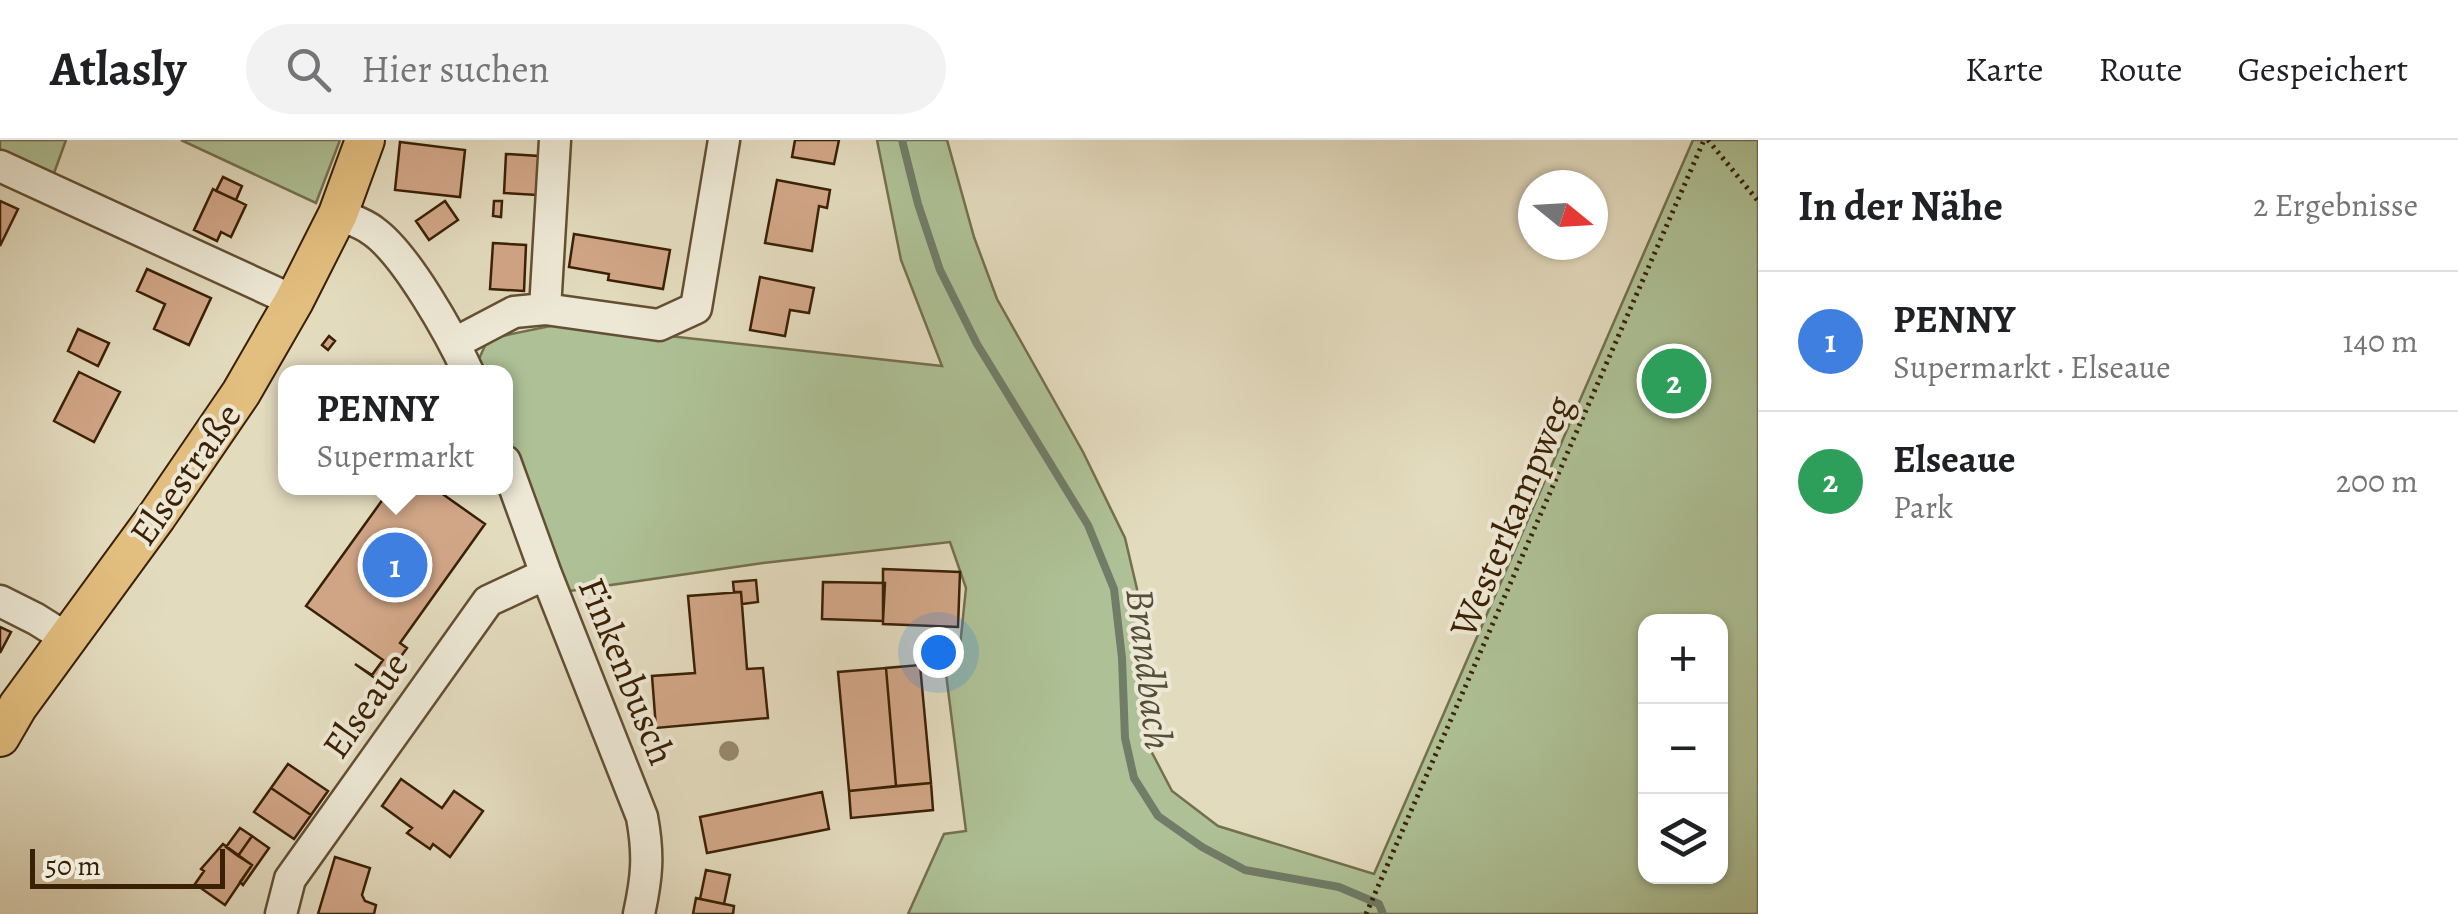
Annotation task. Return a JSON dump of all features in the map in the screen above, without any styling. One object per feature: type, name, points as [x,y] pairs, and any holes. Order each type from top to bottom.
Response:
[{"type":"main road","name":"Elsestraße","points":[[0,737],[18,706],[223,422],[294,301],[338,214],[365,140]]},
{"type":"street","points":[[545,309],[555,140]]},
{"type":"street","points":[[455,343],[514,312],[545,309],[659,325],[696,308],[724,140]]},
{"type":"street","points":[[0,166],[294,301]]},
{"type":"street","points":[[338,214],[371,229],[394,248],[465,365]]},
{"type":"street","name":"Finkenbusch","points":[[513,483],[642,817],[648,848],[646,882],[638,914]]},
{"type":"street","name":"Elseaue","points":[[281,914],[290,879],[488,601],[546,574]]},
{"type":"street","points":[[0,601],[68,639]]},
{"type":"path","points":[[1706,140],[1758,201]]},
{"type":"path","name":"Westerkampweg","points":[[1367,913],[1706,140]]},
{"type":"green space","points":[[0,140],[66,140],[53,176],[0,152]]},
{"type":"green space","points":[[181,140],[340,140],[316,203]]},
{"type":"green space","points":[[877,140],[947,140],[974,237],[997,299],[1083,452],[1125,538],[1137,589],[1149,747],[1172,791],[1218,826],[1374,874],[1693,140],[1758,140],[1758,914],[908,914],[944,834],[966,831],[945,666],[958,666],[966,588],[950,542],[763,563],[569,591],[513,449],[513,365],[480,365],[478,361],[488,339],[560,324],[942,366],[901,260]]},
{"type":"building","points":[[795,140],[839,140],[834,164],[792,157]]},
{"type":"building","points":[[400,142],[465,150],[460,197],[395,190]]},
{"type":"building","points":[[506,154],[539,156],[537,195],[504,193]]},
{"type":"building","points":[[223,177],[242,186],[236,200],[216,191]]},
{"type":"building","points":[[777,180],[830,190],[827,208],[819,206],[812,251],[765,243]]},
{"type":"building","points":[[213,189],[246,205],[231,237],[221,232],[217,241],[194,230]]},
{"type":"building","points":[[0,201],[18,209],[0,246]]},
{"type":"building","points":[[445,201],[458,220],[429,240],[416,221]]},
{"type":"building","points":[[494,201],[502,201],[501,217],[493,216]]},
{"type":"building","points":[[574,234],[670,250],[663,289],[608,280],[609,274],[569,267]]},
{"type":"building","points":[[493,243],[526,245],[524,291],[490,289]]},
{"type":"building","points":[[147,269],[211,298],[189,345],[154,329],[165,304],[137,291]]},
{"type":"building","points":[[760,277],[814,288],[809,313],[790,310],[785,336],[750,330]]},
{"type":"building","points":[[78,329],[109,343],[98,366],[68,351]]},
{"type":"building","points":[[329,336],[335,341],[328,350],[322,345]]},
{"type":"building","points":[[79,372],[120,392],[94,442],[54,421]]},
{"type":"building","points":[[386,495],[444,495],[485,524],[400,643],[407,648],[382,683],[355,664],[372,675],[383,660],[306,606]]},
{"type":"building","points":[[883,569],[960,572],[958,627],[883,624]]},
{"type":"building","points":[[756,580],[758,602],[742,604],[741,592],[734,592],[733,582]]},
{"type":"building","points":[[823,582],[885,583],[883,621],[822,619]]},
{"type":"building","points":[[741,592],[747,669],[763,668],[768,718],[656,728],[652,676],[695,673],[688,596]]},
{"type":"building","points":[[0,627],[11,632],[0,653]]},
{"type":"building","points":[[920,665],[931,783],[896,786],[886,668]]},
{"type":"building","points":[[886,668],[896,786],[849,791],[838,672]]},
{"type":"building","points":[[288,764],[328,791],[311,815],[271,788]]},
{"type":"building","points":[[401,779],[442,808],[454,791],[483,811],[450,857],[433,844],[430,849],[407,833],[412,828],[382,806]]},
{"type":"building","points":[[931,783],[933,810],[851,818],[849,791]]},
{"type":"building","points":[[271,788],[311,815],[294,839],[254,812]]},
{"type":"building","points":[[822,792],[829,829],[707,853],[700,817]]},
{"type":"building","points":[[240,828],[252,836],[238,856],[226,847]]},
{"type":"building","points":[[252,836],[269,848],[243,885],[240,882],[252,865],[238,856]]},
{"type":"building","points":[[223,844],[252,865],[225,905],[195,884],[204,871],[201,869]]},
{"type":"building","points":[[335,857],[370,868],[362,895],[365,901],[376,905],[374,914],[318,914]]},
{"type":"building","points":[[706,870],[730,875],[724,904],[700,899]]},
{"type":"building","points":[[696,898],[734,906],[733,914],[693,914]]},
{"type":"waterway","name":"Brandbach","points":[[902,140],[940,270],[977,344],[1088,525],[1114,589],[1125,738],[1134,778],[1158,816],[1202,847],[1245,870],[1339,887],[1379,904],[1383,914]]},
{"type":"place","name":"Elseaue","points":[[1674,381]]},
{"type":"place","name":"PENNY","points":[[395,565]]}]
